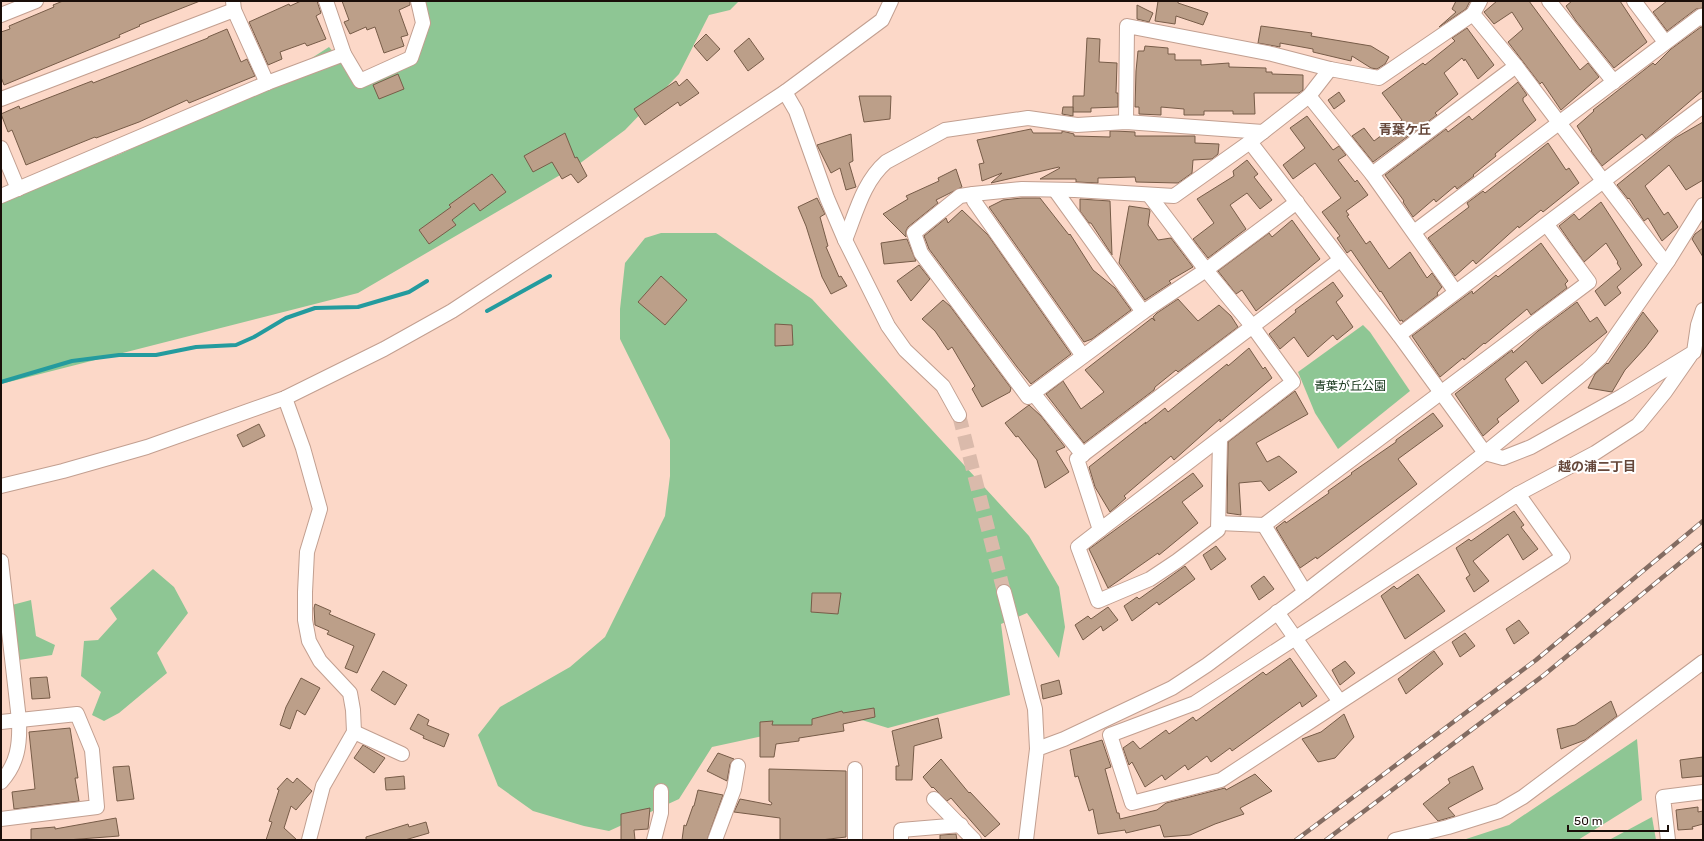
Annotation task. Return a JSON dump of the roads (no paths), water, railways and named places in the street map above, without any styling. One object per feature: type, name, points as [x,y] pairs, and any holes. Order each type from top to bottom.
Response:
[{"type":"street","points":[[1,15],[36,1]]},
{"type":"street","points":[[326,1],[344,54],[360,81],[410,58],[423,23],[418,1]]},
{"type":"street","points":[[1,486],[64,471],[147,447],[285,398],[384,349],[452,311],[785,92],[882,20],[891,1]]},
{"type":"street","points":[[1126,122],[1127,26],[1272,54],[1330,69],[1379,78],[1473,14],[1480,1]]},
{"type":"street","points":[[1549,1],[1614,82]]},
{"type":"street","points":[[1634,1],[1665,42]]},
{"type":"street","points":[[1,99],[233,6],[267,83]]},
{"type":"street","points":[[1473,14],[1516,66],[1661,257],[1668,261]]},
{"type":"street","points":[[1414,232],[1665,42],[1701,16],[1703,19]]},
{"type":"street","points":[[1,196],[267,83],[344,54]]},
{"type":"street","points":[[1372,174],[1516,66]]},
{"type":"street","points":[[1297,202],[1206,270],[1143,312],[1028,397],[921,253],[914,233],[960,196],[973,194],[1022,189],[1174,196],[1250,142],[1309,96],[1330,69]]},
{"type":"street","points":[[785,92],[796,111],[827,198],[845,240],[888,326],[905,350],[943,386],[959,415]]},
{"type":"street","points":[[1309,96],[1372,174],[1455,291]]},
{"type":"street","points":[[1399,335],[1455,291],[1547,225],[1703,106]]},
{"type":"street","points":[[845,240],[868,185],[878,169],[886,162],[945,130],[1028,118],[1077,125],[1126,122],[1263,132]]},
{"type":"street","points":[[1250,142],[1399,335],[1485,453],[1503,458],[1531,447],[1622,396],[1694,352]]},
{"type":"street","points":[[1,148],[18,189]]},
{"type":"street","points":[[1055,190],[1143,312]]},
{"type":"street","points":[[973,194],[974,201],[1084,356]]},
{"type":"street","points":[[1149,195],[1206,270],[1253,327],[1294,382],[1078,547],[1098,601],[1150,579],[1177,562],[1218,530],[1220,440]]},
{"type":"street","points":[[1037,749],[1064,739],[1172,688],[1207,665],[1305,592],[1485,453],[1602,356],[1668,261],[1703,205]]},
{"type":"street","points":[[1219,523],[1264,525],[1589,282],[1547,225]]},
{"type":"street","points":[[1100,530],[1077,459],[1340,260]]},
{"type":"street","points":[[1518,494],[1563,557],[1221,780],[1132,803],[1110,735],[1195,703],[1518,494],[1582,461],[1638,426],[1694,352],[1698,325],[1703,310]]},
{"type":"street","points":[[1033,393],[1083,455]]},
{"type":"street","points":[[285,398],[303,448],[320,508],[307,552],[305,620],[309,641],[320,661],[350,693],[353,710],[354,732],[323,786],[309,840]]},
{"type":"street","points":[[1264,525],[1305,592]]},
{"type":"street","points":[[1,561],[6,654],[19,720],[20,743],[16,759],[9,774],[1,782]]},
{"type":"street","points":[[1004,592],[1035,709],[1037,749],[1026,840]]},
{"type":"street","points":[[1277,612],[1340,702]]},
{"type":"street","points":[[1395,840],[1448,827],[1499,811],[1523,797],[1703,662]]},
{"type":"street","points":[[1,722],[77,714],[92,750],[97,807],[1,819]]},
{"type":"street","points":[[354,732],[402,754]]},
{"type":"street","points":[[715,840],[734,789],[738,766]]},
{"type":"street","points":[[855,769],[855,840]]},
{"type":"street","points":[[654,840],[661,813],[661,791]]},
{"type":"street","points":[[1668,840],[1663,797],[1703,792]]},
{"type":"street","points":[[934,799],[961,824],[974,840]]},
{"type":"street","points":[[901,840],[901,830],[961,824]]},
{"type":"waterway","points":[[487,311],[550,276]]},
{"type":"waterway","points":[[1,382],[72,361],[119,355],[156,355],[196,347],[236,345],[254,337],[286,318],[315,308],[358,307],[409,292],[427,281]]},
{"type":"tunnel","points":[[959,415],[1004,592]]},
{"type":"railway","points":[[1296,840],[1536,660],[1703,521]]},
{"type":"railway","points":[[1326,840],[1544,675],[1703,544]]},
{"type":"district","name":"青葉ケ丘","points":[[1405,129]]},
{"type":"district","name":"越の浦二丁目","points":[[1597,466]]},
{"type":"park label","name":"青葉が丘公園","points":[[1350,386]]}]
